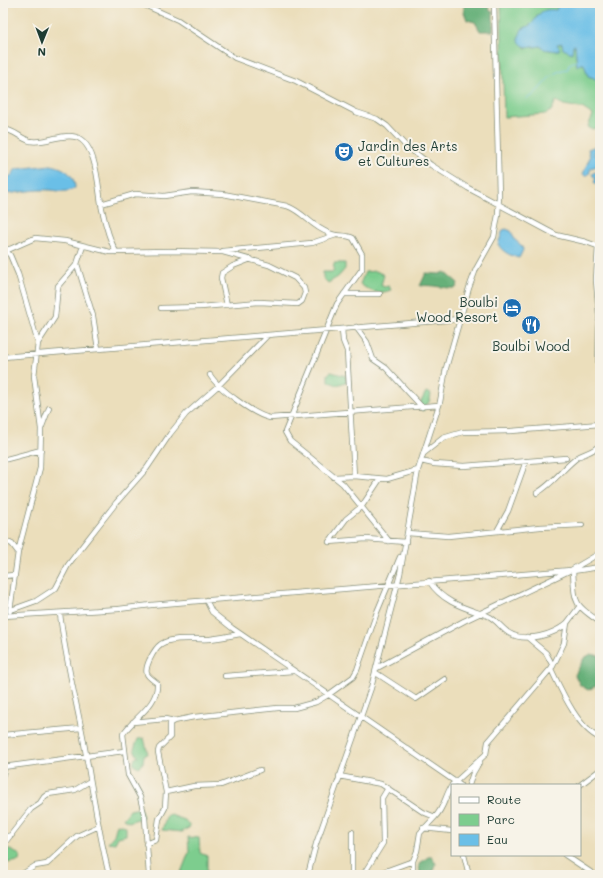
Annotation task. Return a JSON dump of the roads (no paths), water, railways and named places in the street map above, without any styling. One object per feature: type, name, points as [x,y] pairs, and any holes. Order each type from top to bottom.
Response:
[{"type":"street","points":[[140,3],[178,20],[235,58],[296,82],[356,112],[377,119],[387,126],[399,141],[431,165],[468,188],[556,235],[599,247],[596,288],[599,316],[598,371],[600,377]]},
{"type":"street","points":[[133,722],[165,719],[174,721],[194,717],[278,708],[294,708],[316,702],[328,695],[352,677],[357,670],[377,612],[406,542],[406,533],[418,470],[439,405],[446,368],[460,319],[476,269],[494,237],[499,204],[494,3]]},
{"type":"street","points":[[3,129],[13,130],[31,141],[68,136],[81,140],[90,152],[95,167],[101,190],[101,204],[109,234],[116,252]]},
{"type":"street","points":[[101,204],[135,194],[146,193],[160,196],[192,192],[223,194],[296,209],[311,224],[336,235],[353,238],[362,254],[363,263],[360,274],[337,304],[285,432],[290,440],[343,484],[389,541]]},
{"type":"street","points":[[38,343],[18,274],[10,255],[5,250],[35,238],[54,239],[104,251],[116,252],[217,252],[312,243],[336,235]]},
{"type":"street","points":[[83,246],[79,254],[77,264],[92,316],[98,349]]},
{"type":"street","points":[[161,308],[186,308],[259,302],[298,304],[305,297],[304,288],[294,278],[279,268],[251,259],[217,252]]},
{"type":"street","points":[[227,305],[222,273],[233,266],[251,259]]},
{"type":"street","points":[[11,610],[14,575],[18,552],[38,482],[41,450],[41,429],[34,376],[35,354],[38,343],[55,317],[58,286],[77,264]]},
{"type":"street","points":[[344,294],[380,294]]},
{"type":"street","points":[[3,357],[460,319]]},
{"type":"street","points":[[356,328],[367,342],[373,359],[386,368],[422,407]]},
{"type":"street","points":[[342,329],[343,341],[347,351],[349,412],[354,476]]},
{"type":"street","points":[[5,616],[11,610],[36,601],[56,588],[68,565],[116,502],[147,468],[170,434],[186,414],[219,385],[267,336]]},
{"type":"street","points":[[210,375],[219,385],[262,416],[270,418],[439,405]]},
{"type":"street","points":[[41,429],[49,408]]},
{"type":"street","points":[[423,454],[443,438],[463,432],[511,431],[600,424]]},
{"type":"street","points":[[537,493],[578,457],[597,448],[600,444]]},
{"type":"street","points":[[3,460],[41,450]]},
{"type":"street","points":[[421,461],[434,464],[464,466],[566,458]]},
{"type":"street","points":[[497,531],[508,511],[526,461]]},
{"type":"street","points":[[334,476],[354,476],[380,479],[395,477],[418,470]]},
{"type":"street","points":[[380,479],[362,506],[342,523],[329,542],[360,539],[406,542]]},
{"type":"street","points":[[406,533],[437,536],[582,525]]},
{"type":"street","points":[[3,540],[12,544],[18,552]]},
{"type":"street","points":[[376,670],[479,615],[572,570],[600,553]]},
{"type":"street","points":[[308,875],[316,844],[376,670],[398,583],[402,554]]},
{"type":"street","points":[[5,616],[60,614],[398,583],[600,567]]},
{"type":"street","points":[[572,570],[574,594],[579,607],[600,622]]},
{"type":"street","points":[[3,576],[14,575]]},
{"type":"street","points":[[429,581],[435,591],[452,604],[479,615],[489,617],[510,634],[527,637],[543,635],[560,628],[567,623],[579,607]]},
{"type":"street","points":[[206,600],[212,612],[240,634],[361,717],[453,784],[486,754],[488,742],[552,667],[564,643],[567,623]]},
{"type":"street","points":[[60,614],[67,659],[109,875]]},
{"type":"street","points":[[149,875],[145,818],[140,797],[128,776],[123,734],[151,705],[157,690],[157,683],[149,678],[146,672],[148,664],[157,647],[162,643],[175,640],[211,639],[240,634]]},
{"type":"street","points":[[527,637],[546,653],[563,693],[581,723],[600,738]]},
{"type":"street","points":[[376,670],[416,699],[446,679]]},
{"type":"street","points":[[226,676],[293,671]]},
{"type":"street","points":[[146,844],[156,840],[160,819],[165,808],[166,792],[158,750],[170,737],[170,723],[174,721]]},
{"type":"street","points":[[3,735],[81,728]]},
{"type":"street","points":[[4,767],[124,751]]},
{"type":"street","points":[[469,784],[481,758]]},
{"type":"street","points":[[3,761],[3,774]]},
{"type":"street","points":[[166,792],[194,786],[221,785],[260,770]]},
{"type":"street","points":[[581,784],[600,770]]},
{"type":"street","points":[[339,776],[370,780],[388,788],[423,812],[435,817]]},
{"type":"street","points":[[3,845],[31,808],[40,803],[48,794],[75,790],[90,781]]},
{"type":"street","points":[[413,875],[412,861],[417,851],[420,832],[422,828],[441,811],[447,793],[451,787]]},
{"type":"street","points":[[363,875],[383,843],[382,798],[388,788]]},
{"type":"street","points":[[21,875],[35,866],[47,864],[77,836],[99,826]]},
{"type":"street","points":[[422,828],[451,831]]},
{"type":"street","points":[[352,832],[352,875]]},
{"type":"street","points":[[3,837],[12,835]]},
{"type":"street","points":[[464,856],[469,875]]},
{"type":"street","points":[[566,856],[595,875]]},
{"type":"street","points":[[370,875],[380,873],[412,861]]},
{"type":"water","points":[[559,3],[600,3],[600,83],[594,78],[588,76],[584,64],[577,66],[575,45],[573,45],[572,53],[563,49],[562,43],[557,44],[560,49],[557,51],[543,49],[542,46],[525,46],[522,45],[518,39],[522,29],[532,23],[540,13],[549,10],[556,10]]},
{"type":"water","points":[[596,146],[594,155],[600,157],[600,165],[591,168],[589,174],[585,176],[583,174],[590,157],[588,149]]},
{"type":"water","points":[[51,165],[60,167],[68,172],[73,179],[75,188],[66,191],[39,190],[3,194],[3,178],[11,176],[16,169]]},
{"type":"water","points":[[594,172],[600,174],[600,187],[594,182],[596,178],[592,175]]},
{"type":"water","points":[[506,229],[511,231],[515,240],[522,246],[523,250],[519,258],[507,253],[498,244],[503,230]]},
{"type":"waterway","points":[[527,99],[555,73],[568,69],[569,64],[576,61]]},
{"type":"place","name":"Jardin des Arts et Cultures","points":[[344,152]]},
{"type":"place","name":"Boulbi Wood Resort","points":[[512,308]]},
{"type":"place","name":"Boulbi Wood","points":[[531,325]]}]
